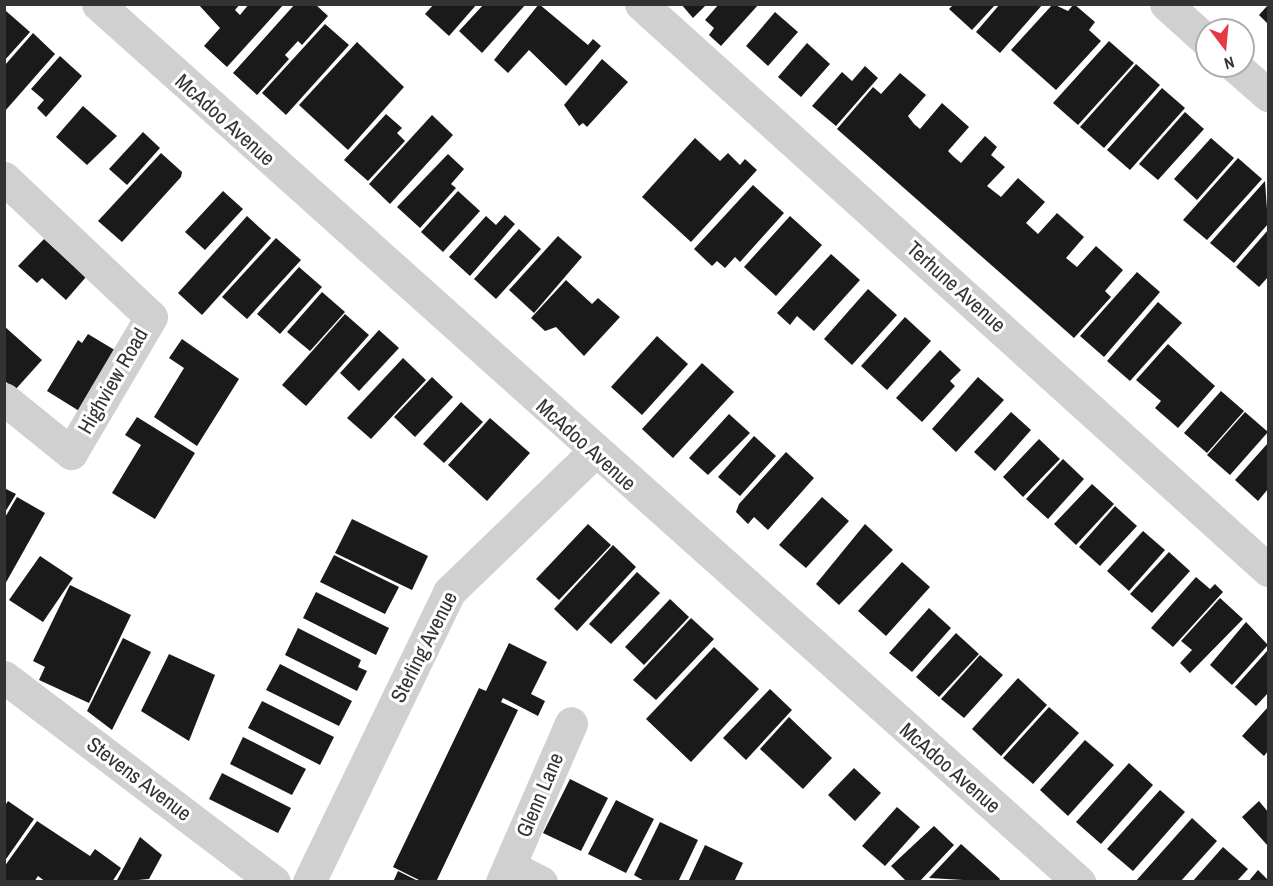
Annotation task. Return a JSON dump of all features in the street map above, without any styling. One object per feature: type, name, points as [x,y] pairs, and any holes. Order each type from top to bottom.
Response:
[{"type":"street","name":"McAdoo Avenue","points":[[98,4],[594,452],[1079,882]]},
{"type":"street","name":"Terhune Avenue","points":[[641,4],[1269,570]]},
{"type":"street","points":[[1166,4],[1195,30]]},
{"type":"street","points":[[1249,78],[1269,95]]},
{"type":"street","name":"Highview Road","points":[[4,178],[151,317],[70,453],[4,399]]},
{"type":"street","name":"Sterling Avenue","points":[[309,882],[449,592],[594,452]]},
{"type":"street","name":"Stevens Avenue","points":[[4,677],[274,882]]},
{"type":"street","name":"Glenn Lane","points":[[541,882],[506,874],[571,723]]},
{"type":"building","points":[[198,4],[240,4],[235,10],[240,15],[249,4],[284,4],[227,67],[204,46],[220,28]]},
{"type":"building","points":[[295,4],[315,4],[328,16],[302,45],[298,41],[285,55],[289,59],[257,95],[233,73]]},
{"type":"building","points":[[434,4],[477,4],[449,36],[425,14]]},
{"type":"building","points":[[484,4],[526,4],[482,53],[459,31]]},
{"type":"building","points":[[539,4],[588,45],[593,39],[601,46],[566,86],[529,50],[508,73],[494,60]]},
{"type":"building","points":[[681,4],[707,4],[693,18]]},
{"type":"building","points":[[719,4],[759,4],[721,46],[709,35],[714,28],[705,20]]},
{"type":"building","points":[[1000,4],[1043,4],[1000,53],[976,32]]},
{"type":"building","points":[[1053,4],[1068,11],[1074,4],[1095,22],[1089,30],[1101,41],[1056,90],[1011,50]]},
{"type":"building","points":[[953,5],[995,5],[972,30],[949,9]]},
{"type":"building","points":[[1268,5],[1268,24],[1259,15]]},
{"type":"building","points":[[6,11],[30,32],[4,61],[4,12]]},
{"type":"building","points":[[775,12],[798,32],[768,66],[746,46]]},
{"type":"building","points":[[325,24],[349,45],[286,115],[262,93]]},
{"type":"building","points":[[33,33],[55,54],[5,111],[5,65]]},
{"type":"building","points":[[1109,41],[1134,63],[1078,125],[1053,103]]},
{"type":"building","points":[[357,42],[404,87],[348,150],[299,105]]},
{"type":"building","points":[[807,43],[830,64],[801,97],[778,77]]},
{"type":"building","points":[[60,56],[82,76],[46,117],[37,108],[44,100],[31,89]]},
{"type":"building","points":[[602,59],[628,82],[587,127],[583,123],[579,126],[564,105]]},
{"type":"building","points":[[1136,64],[1160,85],[1104,148],[1080,127]]},
{"type":"building","points":[[865,66],[878,78],[836,126],[812,106],[842,72],[852,81]]},
{"type":"building","points":[[900,73],[926,95],[908,116],[914,124],[920,129],[942,103],[969,127],[948,151],[954,157],[961,163],[985,136],[997,147],[991,155],[1005,167],[987,186],[1001,197],[1018,178],[1045,202],[1026,223],[1038,234],[1057,213],[1084,237],[1066,258],[1077,267],[1096,246],[1123,270],[1105,291],[1111,297],[1074,338],[837,129],[873,87],[881,94]]},
{"type":"building","points":[[1162,88],[1185,108],[1130,170],[1107,150]]},
{"type":"building","points":[[83,106],[117,136],[87,165],[56,137]]},
{"type":"building","points":[[1185,112],[1204,129],[1158,180],[1139,164]]},
{"type":"building","points":[[386,114],[402,128],[397,133],[405,141],[368,181],[344,160]]},
{"type":"building","points":[[432,115],[453,135],[390,204],[369,184]]},
{"type":"building","points":[[143,132],[160,148],[127,185],[109,169]]},
{"type":"building","points":[[695,138],[720,161],[728,153],[740,165],[745,159],[757,170],[691,242],[642,197]]},
{"type":"building","points":[[1211,138],[1234,158],[1197,200],[1174,179]]},
{"type":"building","points":[[161,153],[182,172],[181,177],[122,242],[98,221]]},
{"type":"building","points":[[448,154],[464,169],[451,184],[456,188],[420,228],[397,207]]},
{"type":"building","points":[[1238,158],[1262,179],[1207,240],[1183,220]]},
{"type":"building","points":[[1265,181],[1268,224],[1234,263],[1210,243]]},
{"type":"building","points":[[753,185],[784,213],[740,262],[735,257],[725,268],[717,261],[712,266],[694,249]]},
{"type":"building","points":[[223,191],[243,209],[205,250],[185,232]]},
{"type":"building","points":[[458,191],[480,211],[443,252],[421,232]]},
{"type":"building","points":[[505,215],[515,224],[470,276],[449,257],[486,216],[496,225]]},
{"type":"building","points":[[247,216],[271,238],[202,315],[178,293]]},
{"type":"building","points":[[790,216],[822,245],[776,296],[744,267]]},
{"type":"building","points":[[519,229],[541,249],[496,299],[474,279]]},
{"type":"building","points":[[1268,230],[1268,277],[1259,287],[1236,267]]},
{"type":"building","points":[[558,236],[582,257],[534,313],[509,290]]},
{"type":"building","points":[[276,238],[301,260],[247,319],[222,297]]},
{"type":"building","points":[[44,239],[86,277],[66,300],[42,278],[37,283],[18,266]]},
{"type":"building","points":[[831,254],[860,280],[814,331],[797,316],[790,325],[777,313]]},
{"type":"building","points":[[299,267],[322,287],[280,334],[257,314]]},
{"type":"building","points":[[1137,272],[1160,292],[1104,357],[1080,336]]},
{"type":"building","points":[[566,280],[592,304],[598,298],[620,317],[584,356],[556,327],[545,331],[531,318]]},
{"type":"building","points":[[868,289],[897,315],[852,365],[824,339]]},
{"type":"building","points":[[322,292],[345,312],[310,351],[287,332]]},
{"type":"building","points":[[1158,302],[1182,323],[1130,381],[1107,361]]},
{"type":"building","points":[[345,314],[369,335],[306,406],[282,385]]},
{"type":"building","points":[[905,317],[931,341],[887,390],[861,366]]},
{"type":"building","points":[[4,326],[42,360],[15,390],[4,380]]},
{"type":"building","points":[[379,330],[399,348],[359,391],[340,373]]},
{"type":"building","points":[[88,334],[118,352],[84,414],[47,391],[78,340],[82,343]]},
{"type":"building","points":[[657,336],[688,364],[642,415],[611,387]]},
{"type":"building","points":[[182,339],[239,379],[197,446],[154,417],[184,368],[169,358]]},
{"type":"building","points":[[1168,344],[1215,386],[1178,428],[1155,408],[1161,401],[1136,380]]},
{"type":"building","points":[[940,350],[961,370],[950,381],[955,386],[922,422],[896,398]]},
{"type":"building","points":[[403,358],[426,380],[371,439],[347,418]]},
{"type":"building","points":[[702,363],[734,392],[673,458],[642,429]]},
{"type":"building","points":[[432,377],[453,397],[415,437],[394,417]]},
{"type":"building","points":[[978,377],[1004,400],[956,452],[932,429]]},
{"type":"building","points":[[1221,391],[1244,411],[1207,453],[1184,433]]},
{"type":"building","points":[[461,402],[483,422],[444,463],[423,444]]},
{"type":"building","points":[[1011,412],[1031,430],[995,471],[974,452]]},
{"type":"building","points":[[1245,412],[1268,432],[1230,475],[1207,455]]},
{"type":"building","points":[[729,414],[750,433],[708,475],[689,458]]},
{"type":"building","points":[[137,417],[195,453],[155,519],[112,493],[141,445],[125,435]]},
{"type":"building","points":[[490,418],[530,453],[487,501],[448,465]]},
{"type":"building","points":[[754,436],[776,456],[740,496],[718,477]]},
{"type":"building","points":[[1039,439],[1060,459],[1023,497],[1003,477]]},
{"type":"building","points":[[1268,443],[1268,489],[1258,501],[1235,480]]},
{"type":"building","points":[[786,452],[814,478],[768,530],[754,517],[748,524],[736,512],[739,504]]},
{"type":"building","points":[[1063,459],[1084,479],[1048,519],[1026,499]]},
{"type":"building","points":[[1092,484],[1114,504],[1076,545],[1054,524]]},
{"type":"building","points":[[4,488],[16,494],[4,514]]},
{"type":"building","points":[[17,497],[45,513],[4,586],[4,519]]},
{"type":"building","points":[[822,497],[849,521],[806,568],[779,545]]},
{"type":"building","points":[[1115,506],[1137,526],[1100,566],[1079,547]]},
{"type":"building","points":[[352,519],[428,556],[412,590],[335,553]]},
{"type":"building","points":[[588,524],[611,545],[559,600],[536,579]]},
{"type":"building","points":[[865,524],[893,550],[839,605],[816,584]]},
{"type":"building","points":[[1143,531],[1165,550],[1129,591],[1107,571]]},
{"type":"building","points":[[613,545],[636,567],[577,631],[554,609]]},
{"type":"building","points":[[1169,552],[1190,571],[1152,613],[1130,594]]},
{"type":"building","points":[[334,555],[399,587],[385,614],[320,582]]},
{"type":"building","points":[[40,556],[73,578],[43,622],[9,600]]},
{"type":"building","points":[[902,562],[930,587],[886,636],[858,611]]},
{"type":"building","points":[[637,572],[660,593],[611,644],[589,624]]},
{"type":"building","points":[[1196,577],[1210,589],[1215,584],[1223,592],[1173,647],[1151,628]]},
{"type":"building","points":[[70,585],[131,615],[89,703],[39,680],[45,667],[33,661]]},
{"type":"building","points":[[316,592],[389,628],[376,655],[303,618]]},
{"type":"building","points":[[1220,598],[1243,619],[1190,673],[1180,663],[1192,650],[1181,641]]},
{"type":"building","points":[[670,599],[689,617],[644,665],[625,647]]},
{"type":"building","points":[[929,608],[951,628],[912,672],[889,653]]},
{"type":"building","points":[[691,618],[714,639],[656,700],[633,680]]},
{"type":"building","points":[[1246,622],[1268,645],[1232,685],[1210,665]]},
{"type":"building","points":[[298,628],[361,660],[358,667],[367,671],[357,691],[285,655]]},
{"type":"building","points":[[956,633],[979,654],[939,697],[916,677]]},
{"type":"building","points":[[123,638],[151,652],[112,730],[87,711]]},
{"type":"building","points":[[509,643],[547,662],[531,694],[545,701],[538,716],[503,698],[501,702],[518,710],[436,882],[423,882],[393,867],[479,688],[486,691]]},
{"type":"building","points":[[714,647],[759,689],[691,762],[646,719]]},
{"type":"building","points":[[1268,650],[1268,693],[1256,706],[1235,687]]},
{"type":"building","points":[[169,654],[215,675],[189,741],[141,711]]},
{"type":"building","points":[[980,655],[1003,675],[964,718],[941,699]]},
{"type":"building","points":[[280,664],[352,701],[339,726],[266,690]]},
{"type":"building","points":[[1018,678],[1047,705],[1001,756],[972,729]]},
{"type":"building","points":[[770,689],[792,710],[746,760],[723,738]]},
{"type":"building","points":[[262,701],[334,737],[320,765],[248,728]]},
{"type":"building","points":[[1049,707],[1079,733],[1033,784],[1003,758]]},
{"type":"building","points":[[1268,707],[1268,751],[1264,756],[1242,736]]},
{"type":"building","points":[[789,717],[832,758],[803,789],[760,749]]},
{"type":"building","points":[[243,737],[306,769],[292,795],[230,764]]},
{"type":"building","points":[[1085,740],[1114,765],[1068,816],[1040,790]]},
{"type":"building","points":[[1129,763],[1153,785],[1101,844],[1076,822]]},
{"type":"building","points":[[854,768],[881,793],[855,821],[828,795]]},
{"type":"building","points":[[222,773],[291,808],[278,833],[209,799]]},
{"type":"building","points":[[570,779],[608,798],[581,851],[543,833]]},
{"type":"building","points":[[1160,790],[1185,812],[1133,871],[1107,849]]},
{"type":"building","points":[[616,800],[654,819],[626,873],[588,854]]},
{"type":"building","points":[[8,801],[34,819],[4,862],[4,807]]},
{"type":"building","points":[[1259,801],[1268,812],[1268,846],[1242,817]]},
{"type":"building","points":[[897,807],[920,827],[885,866],[862,846]]},
{"type":"building","points":[[1192,818],[1217,841],[1180,882],[1135,882]]},
{"type":"building","points":[[37,821],[90,856],[95,849],[121,868],[112,882],[46,882],[38,876],[34,882],[4,882],[4,867]]},
{"type":"building","points":[[660,822],[698,840],[678,882],[646,882],[634,875]]},
{"type":"building","points":[[934,826],[954,845],[919,882],[907,882],[891,866]]},
{"type":"building","points":[[140,837],[162,855],[149,879],[116,882]]},
{"type":"building","points":[[961,844],[1000,879],[998,882],[929,878]]},
{"type":"building","points":[[705,845],[743,863],[734,882],[688,882]]},
{"type":"building","points":[[1223,847],[1248,869],[1236,882],[1192,882]]},
{"type":"building","points":[[1258,870],[1268,882],[1248,882]]},
{"type":"building","points":[[398,871],[420,882],[393,882]]}]
